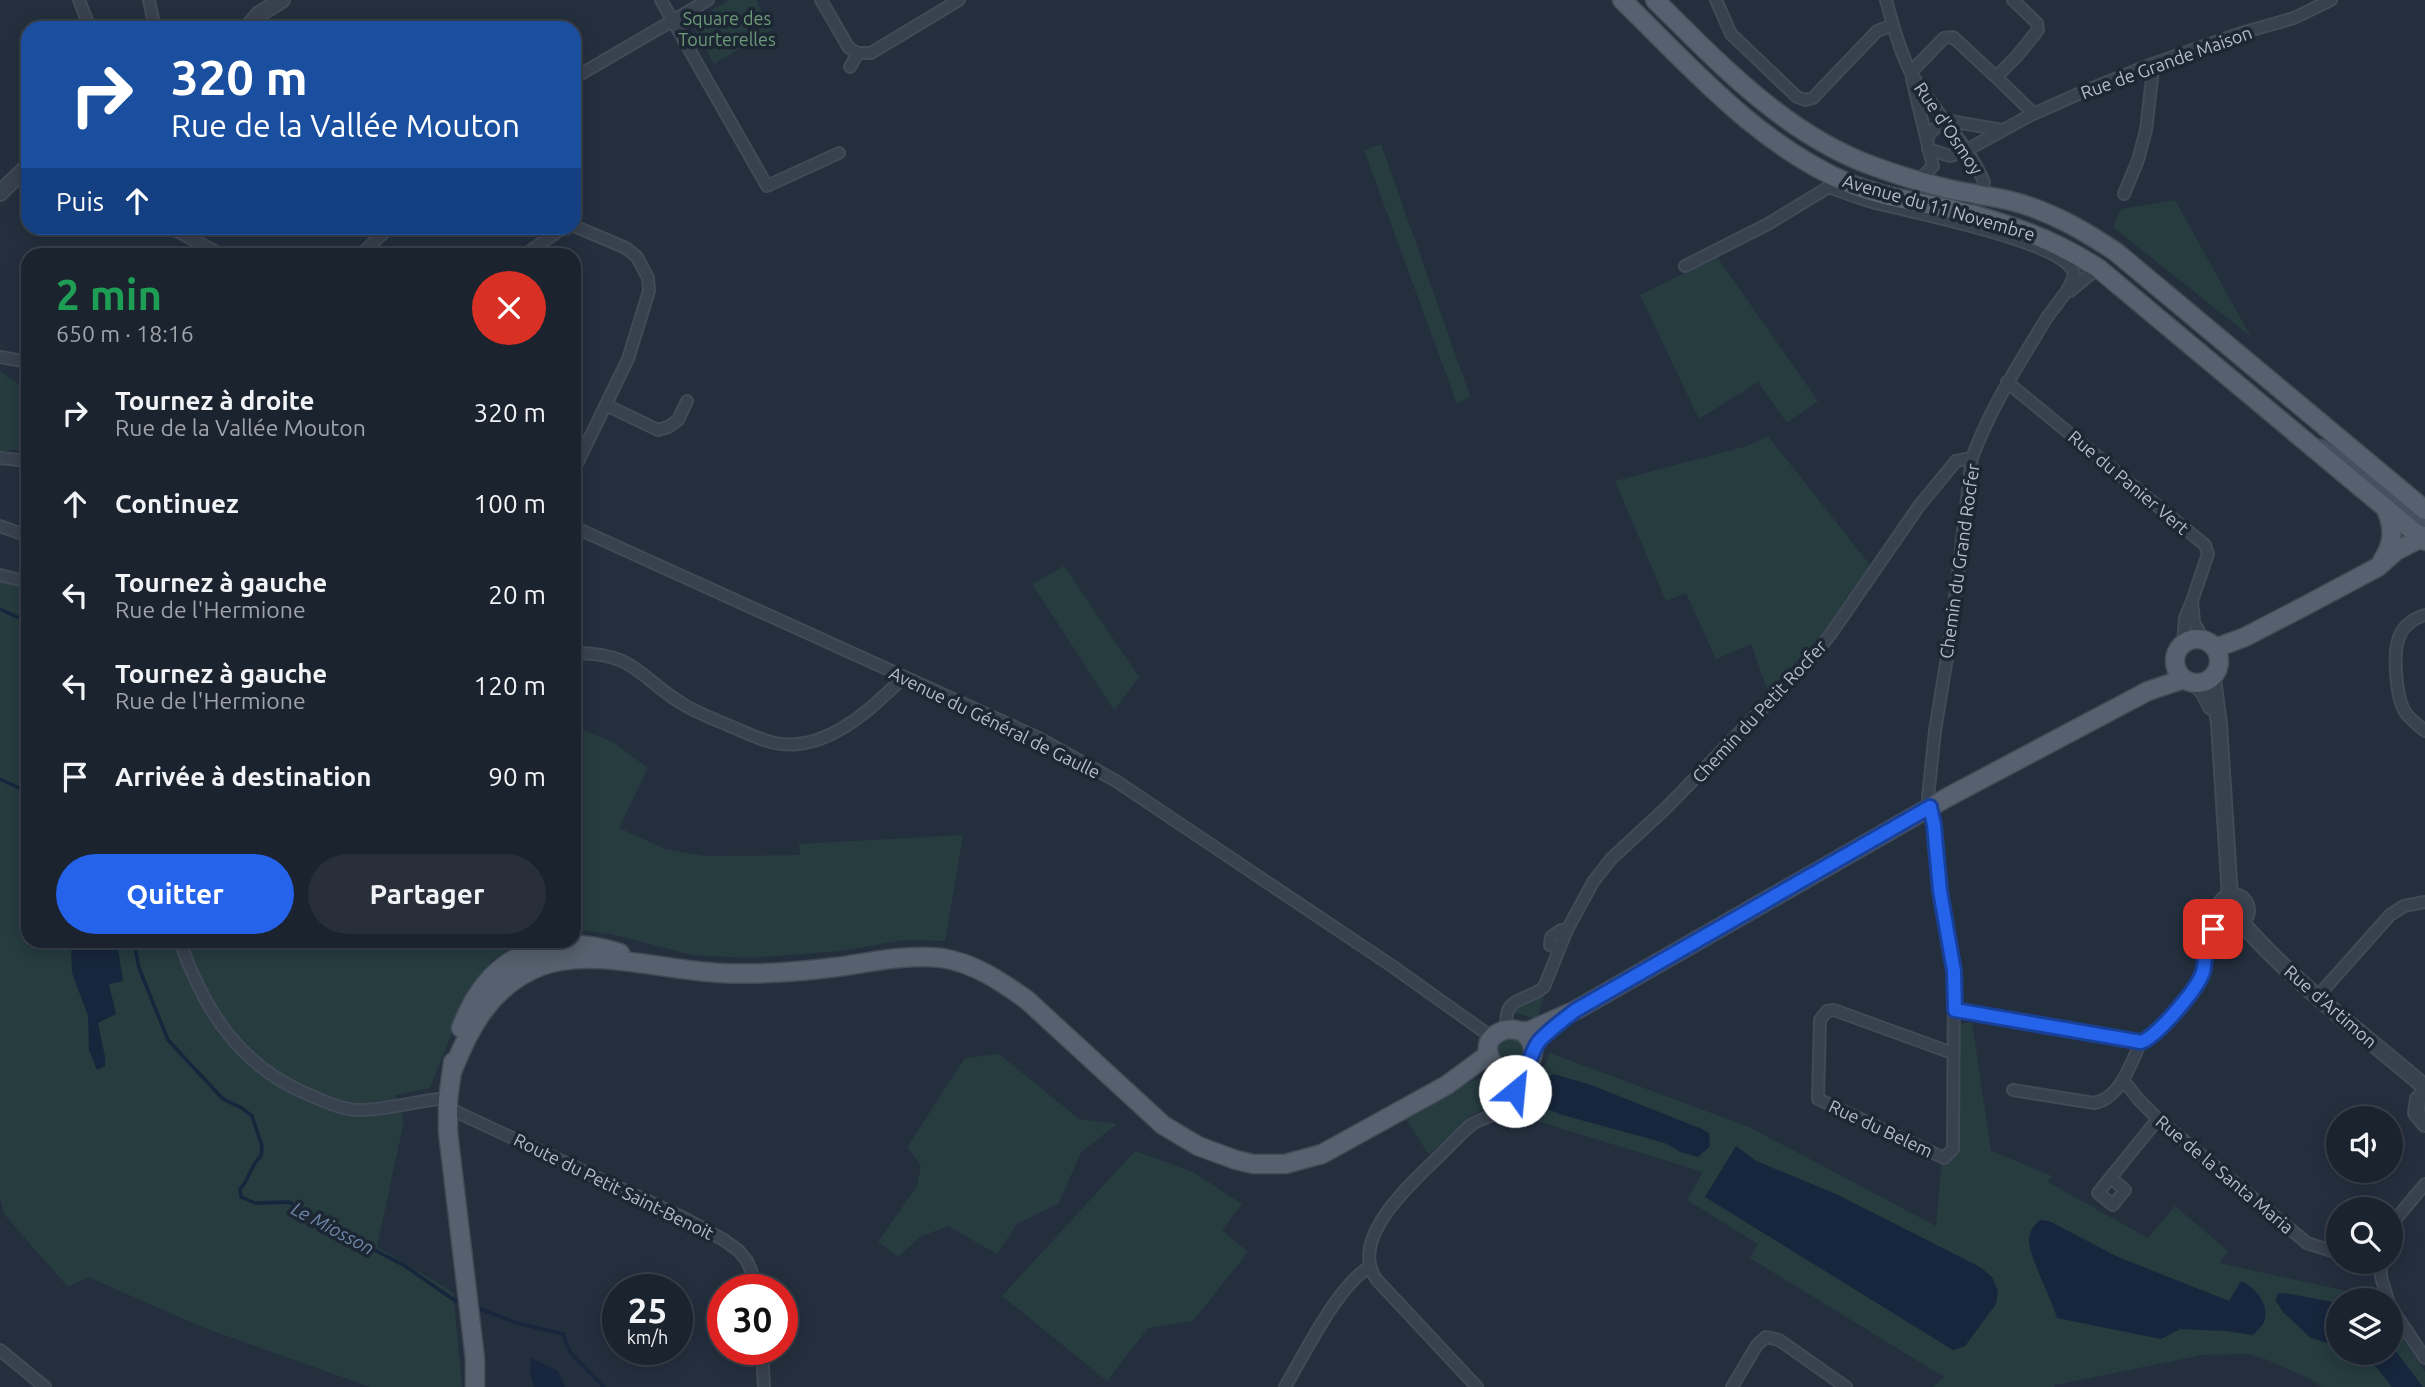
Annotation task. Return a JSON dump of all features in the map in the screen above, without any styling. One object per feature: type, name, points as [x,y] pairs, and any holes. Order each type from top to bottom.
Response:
[{"type":"main road","name":"Avenue du 11 Novembre","points":[[1622,0],[1742,117],[1777,144],[1814,167],[1851,184],[1952,216],[2034,234],[2066,248],[2098,268],[2424,538]]},
{"type":"main road","name":"Avenue du 11 Novembre","points":[[1655,0],[1738,80],[1797,130],[1835,151],[1874,167],[1951,190],[1982,193],[2020,203],[2069,222],[2116,252],[2422,505]]},
{"type":"main road","points":[[581,944],[667,967],[704,972],[746,974],[807,970],[888,959],[926,957],[967,965],[997,979],[1027,1000],[1147,1111],[1179,1136],[1214,1153],[1253,1164],[1285,1164],[1322,1154],[1447,1085],[1502,1044],[1576,1010],[1930,807],[2148,691],[2166,675],[2185,676],[2205,683],[2212,657],[2378,567],[2403,561],[2424,538],[2351,464],[2302,439]]},
{"type":"main road","points":[[2378,567],[2392,542],[2391,521],[2386,508]]},
{"type":"main road","points":[[2185,676],[2176,653],[2183,643],[2196,638],[2212,657]]},
{"type":"main road","points":[[475,1387],[475,1359],[451,1166],[448,1104],[452,1072],[460,1031],[475,996],[496,971],[524,953],[542,948]]},
{"type":"main road","points":[[1533,1049],[1542,1037],[1576,1010]]},
{"type":"main road","points":[[1532,1043],[1531,1062],[1516,1073],[1502,1072],[1502,1044],[1532,1043]]},
{"type":"street","points":[[149,0],[154,21]]},
{"type":"street","points":[[253,21],[259,14],[282,0]]},
{"type":"street","points":[[661,0],[767,186],[839,153]]},
{"type":"street","points":[[581,74],[708,0]]},
{"type":"street","points":[[821,0],[849,48],[858,53],[870,53],[959,0]]},
{"type":"street","points":[[1716,0],[1731,34],[1797,97],[1805,100],[1813,98],[1877,32],[1893,25]]},
{"type":"street","name":"Rue d'Osmoy","points":[[1886,0],[1911,72],[1933,166],[1951,190],[1952,216]]},
{"type":"street","points":[[1996,77],[2038,30],[2036,23],[2013,0]]},
{"type":"street","name":"Rue de Grande Maison","points":[[1965,150],[2031,115],[2152,64],[2294,18],[2332,0]]},
{"type":"street","points":[[80,1],[87,21]]},
{"type":"street","points":[[1911,72],[1944,38],[1953,37],[1996,77],[2031,115]]},
{"type":"street","points":[[850,68],[858,53]]},
{"type":"street","points":[[2124,194],[2138,160],[2146,130],[2152,64]]},
{"type":"street","name":"Rue d'Osmoy","points":[[1911,72],[1984,182],[1982,193],[1952,216]]},
{"type":"street","points":[[1965,150],[1950,156],[1928,147],[1929,134],[1944,120],[2002,130]]},
{"type":"street","name":"Rue d'Osmoy","points":[[1919,180],[1933,166]]},
{"type":"street","points":[[0,193],[21,173]]},
{"type":"street","points":[[1685,266],[1768,224],[1829,187],[1870,201],[1952,216],[2039,249],[2069,264],[2075,276],[2062,296]]},
{"type":"street","points":[[581,229],[626,248],[637,257],[648,278],[649,290],[628,359],[581,456]]},
{"type":"street","points":[[184,235],[209,248]]},
{"type":"street","points":[[368,248],[382,235]]},
{"type":"street","points":[[534,248],[553,235]]},
{"type":"street","points":[[2062,296],[2098,268]]},
{"type":"street","name":"Chemin du Grand Rocfer","points":[[1953,1149],[1954,971],[1928,797],[1935,731],[1950,639],[1972,458],[1982,431],[2007,382],[2062,296]]},
{"type":"street","points":[[0,357],[21,361]]},
{"type":"street","name":"Rue du Panier Vert","points":[[2007,382],[2205,545],[2208,554],[2185,618],[2183,643]]},
{"type":"street","points":[[606,405],[658,430],[678,421],[688,401]]},
{"type":"street","points":[[0,458],[21,460]]},
{"type":"street","name":"Chemin du Petit Rocfer","points":[[1502,1044],[1507,1009],[1544,987],[1567,930],[1592,882],[1811,659],[1919,506],[1956,461],[1972,458]]},
{"type":"street","points":[[0,526],[21,534]]},
{"type":"street","name":"Avenue du Général de Gaulle","points":[[581,530],[1039,738],[1116,781],[1392,966],[1502,1044]]},
{"type":"street","points":[[0,575],[21,580]]},
{"type":"street","points":[[2192,601],[2194,622],[2212,657],[2230,896]]},
{"type":"street","points":[[2425,615],[2406,626],[2396,649],[2398,693],[2402,705],[2406,713],[2425,731]]},
{"type":"street","points":[[581,653],[599,653],[625,661],[686,706],[776,743],[797,744],[832,734],[859,716],[904,677]]},
{"type":"street","points":[[2185,676],[2204,693],[2219,724]]},
{"type":"street","points":[[2230,896],[2240,897],[2247,905],[2247,915],[2235,925],[2222,919],[2219,908],[2225,898],[2230,896]]},
{"type":"street","points":[[2318,996],[2390,915],[2404,906],[2425,902]]},
{"type":"street","points":[[1955,1010],[2141,1042],[2153,1036],[2198,983],[2204,969],[2207,939],[2222,919]]},
{"type":"street","name":"Rue d'Artimon","points":[[2241,922],[2318,996],[2425,1090]]},
{"type":"street","points":[[182,948],[192,976],[214,1016],[250,1058],[276,1080],[326,1102],[356,1110],[439,1099],[448,1104]]},
{"type":"street","name":"Rue du Belem","points":[[1952,1053],[1834,1010],[1827,1012],[1820,1020],[1818,1100],[1944,1158],[1953,1149]]},
{"type":"street","points":[[2013,1090],[2094,1103],[2107,1099],[2123,1080],[2141,1042]]},
{"type":"street","points":[[1477,1387],[1377,1280],[1370,1267],[1370,1249],[1375,1232],[1407,1188],[1471,1125],[1507,1106],[1515,1091],[1516,1073]]},
{"type":"street","name":"Rue de la Santa Maria","points":[[2123,1080],[2158,1119],[2307,1243],[2326,1249]]},
{"type":"street","points":[[2425,1090],[2418,1099],[2416,1113],[2425,1124]]},
{"type":"street","name":"Route du Petit Saint-Benoit","points":[[448,1104],[724,1240],[739,1251],[752,1274]]},
{"type":"street","points":[[2111,1178],[2158,1119]]},
{"type":"street","points":[[2403,1210],[2425,1184]]},
{"type":"street","points":[[1285,1387],[1343,1291],[1358,1273],[1370,1267]]},
{"type":"street","points":[[2403,1325],[2425,1358]]},
{"type":"street","points":[[1732,1387],[1757,1345],[1766,1337],[1779,1340],[1846,1387]]},
{"type":"street","points":[[0,1351],[45,1387]]},
{"type":"street","points":[[764,1387],[765,1365]]},
{"type":"green space","name":"Square des Tourterelles","points":[[729,0],[756,0],[772,30],[714,64],[694,29],[697,19]]},
{"type":"green space","points":[[1381,144],[1470,396],[1457,404],[1364,150]]},
{"type":"green space","points":[[2175,200],[2251,337],[2113,227],[2121,209]]},
{"type":"green space","points":[[1717,257],[1818,401],[1787,423],[1758,382],[1699,419],[1640,295]]},
{"type":"green space","points":[[0,371],[21,386],[21,452],[14,449],[0,453]]},
{"type":"green space","points":[[1768,436],[1870,565],[1820,637],[1768,691],[1751,644],[1716,659],[1686,593],[1666,601],[1615,481],[1747,446]]},
{"type":"green space","points":[[1064,566],[1139,677],[1114,710],[1032,584]]},
{"type":"green space","points":[[0,569],[21,574],[21,948],[511,948],[492,960],[469,990],[430,1088],[395,1095],[404,1121],[377,1247],[453,1292],[462,1387],[370,1387],[202,1327],[88,1277],[68,1287],[4,1214],[0,1197]]},
{"type":"green space","points":[[581,730],[613,742],[648,768],[619,828],[665,849],[704,856],[800,855],[799,844],[963,835],[945,941],[904,940],[841,951],[749,958],[692,955],[611,934],[581,931]]},
{"type":"green space","points":[[1545,991],[1537,1019],[1513,1012],[1515,1007]]},
{"type":"green space","points":[[1972,1022],[1991,1151],[2052,1176],[2048,1182],[2148,1238],[2175,1206],[2228,1251],[2219,1263],[2333,1288],[2326,1288],[2326,1365],[2403,1365],[2403,1339],[2425,1372],[2425,1387],[2321,1387],[2312,1380],[2268,1360],[2248,1354],[2203,1355],[2054,1387],[1933,1387],[1944,1377],[1750,1258],[1758,1244],[1687,1200],[1703,1172],[1521,1116],[1550,1053],[1749,1127],[1936,1226],[1942,1160],[1955,1152],[1959,1024]]},
{"type":"green space","points":[[1511,1038],[1520,1042],[1524,1051],[1520,1060],[1511,1064],[1502,1060],[1498,1051],[1502,1042]]},
{"type":"green space","points":[[999,1054],[1079,1119],[1117,1124],[1081,1152],[1059,1203],[1017,1224],[997,1254],[948,1226],[920,1237],[898,1257],[878,1242],[917,1186],[921,1166],[907,1147],[965,1058]]},
{"type":"green space","points":[[1480,1078],[1505,1090],[1501,1101],[1473,1114],[1430,1154],[1427,1152],[1406,1119],[1408,1114],[1448,1091]]},
{"type":"green space","points":[[1135,1151],[1193,1172],[1242,1204],[1222,1230],[1248,1252],[1193,1321],[1148,1328],[1107,1381],[1002,1296]]},
{"type":"water","points":[[71,948],[118,948],[123,981],[109,984],[116,1014],[98,1023],[105,1066],[97,1070],[89,1050],[88,1016],[72,973]]},
{"type":"water","points":[[1554,1074],[1591,1085],[1702,1129],[1709,1133],[1710,1146],[1698,1157],[1665,1143],[1559,1114],[1544,1107],[1538,1097],[1547,1079]]},
{"type":"water","points":[[1736,1146],[1756,1161],[1836,1194],[1980,1267],[1992,1277],[1998,1291],[1996,1304],[1965,1346],[1953,1350],[1705,1197]]},
{"type":"water","points":[[2040,1220],[2049,1221],[2118,1257],[2229,1301],[2241,1281],[2260,1297],[2266,1315],[2263,1324],[2253,1335],[2180,1329],[2161,1339],[2057,1318],[2029,1246],[2031,1231]]},
{"type":"water","points":[[2277,1294],[2326,1301],[2326,1342],[2311,1338],[2283,1312],[2276,1301]]},
{"type":"water","points":[[531,1358],[558,1371],[565,1387],[534,1387],[530,1371]]},
{"type":"water","points":[[2403,1361],[2423,1387],[2392,1387],[2373,1365],[2403,1365]]},
{"type":"waterway","name":"Le Miosson","points":[[0,609],[21,619]]},
{"type":"waterway","points":[[0,779],[21,789]]},
{"type":"waterway","name":"Le Miosson","points":[[135,948],[139,968],[168,1040],[223,1099],[252,1116],[262,1146],[261,1156],[240,1189],[241,1197],[255,1203],[289,1202],[405,1266],[454,1300],[462,1302]]},
{"type":"waterway","name":"Le Miosson","points":[[476,1307],[517,1323],[563,1334],[570,1352],[604,1387]]},
{"type":"route","points":[[1515,1091],[1516,1073],[1531,1062],[1533,1049],[1542,1037],[1576,1010],[1930,807],[1947,940],[1954,971],[1955,1010],[2141,1042],[2148,1040],[2198,983],[2204,969],[2205,945],[2213,929]]}]
